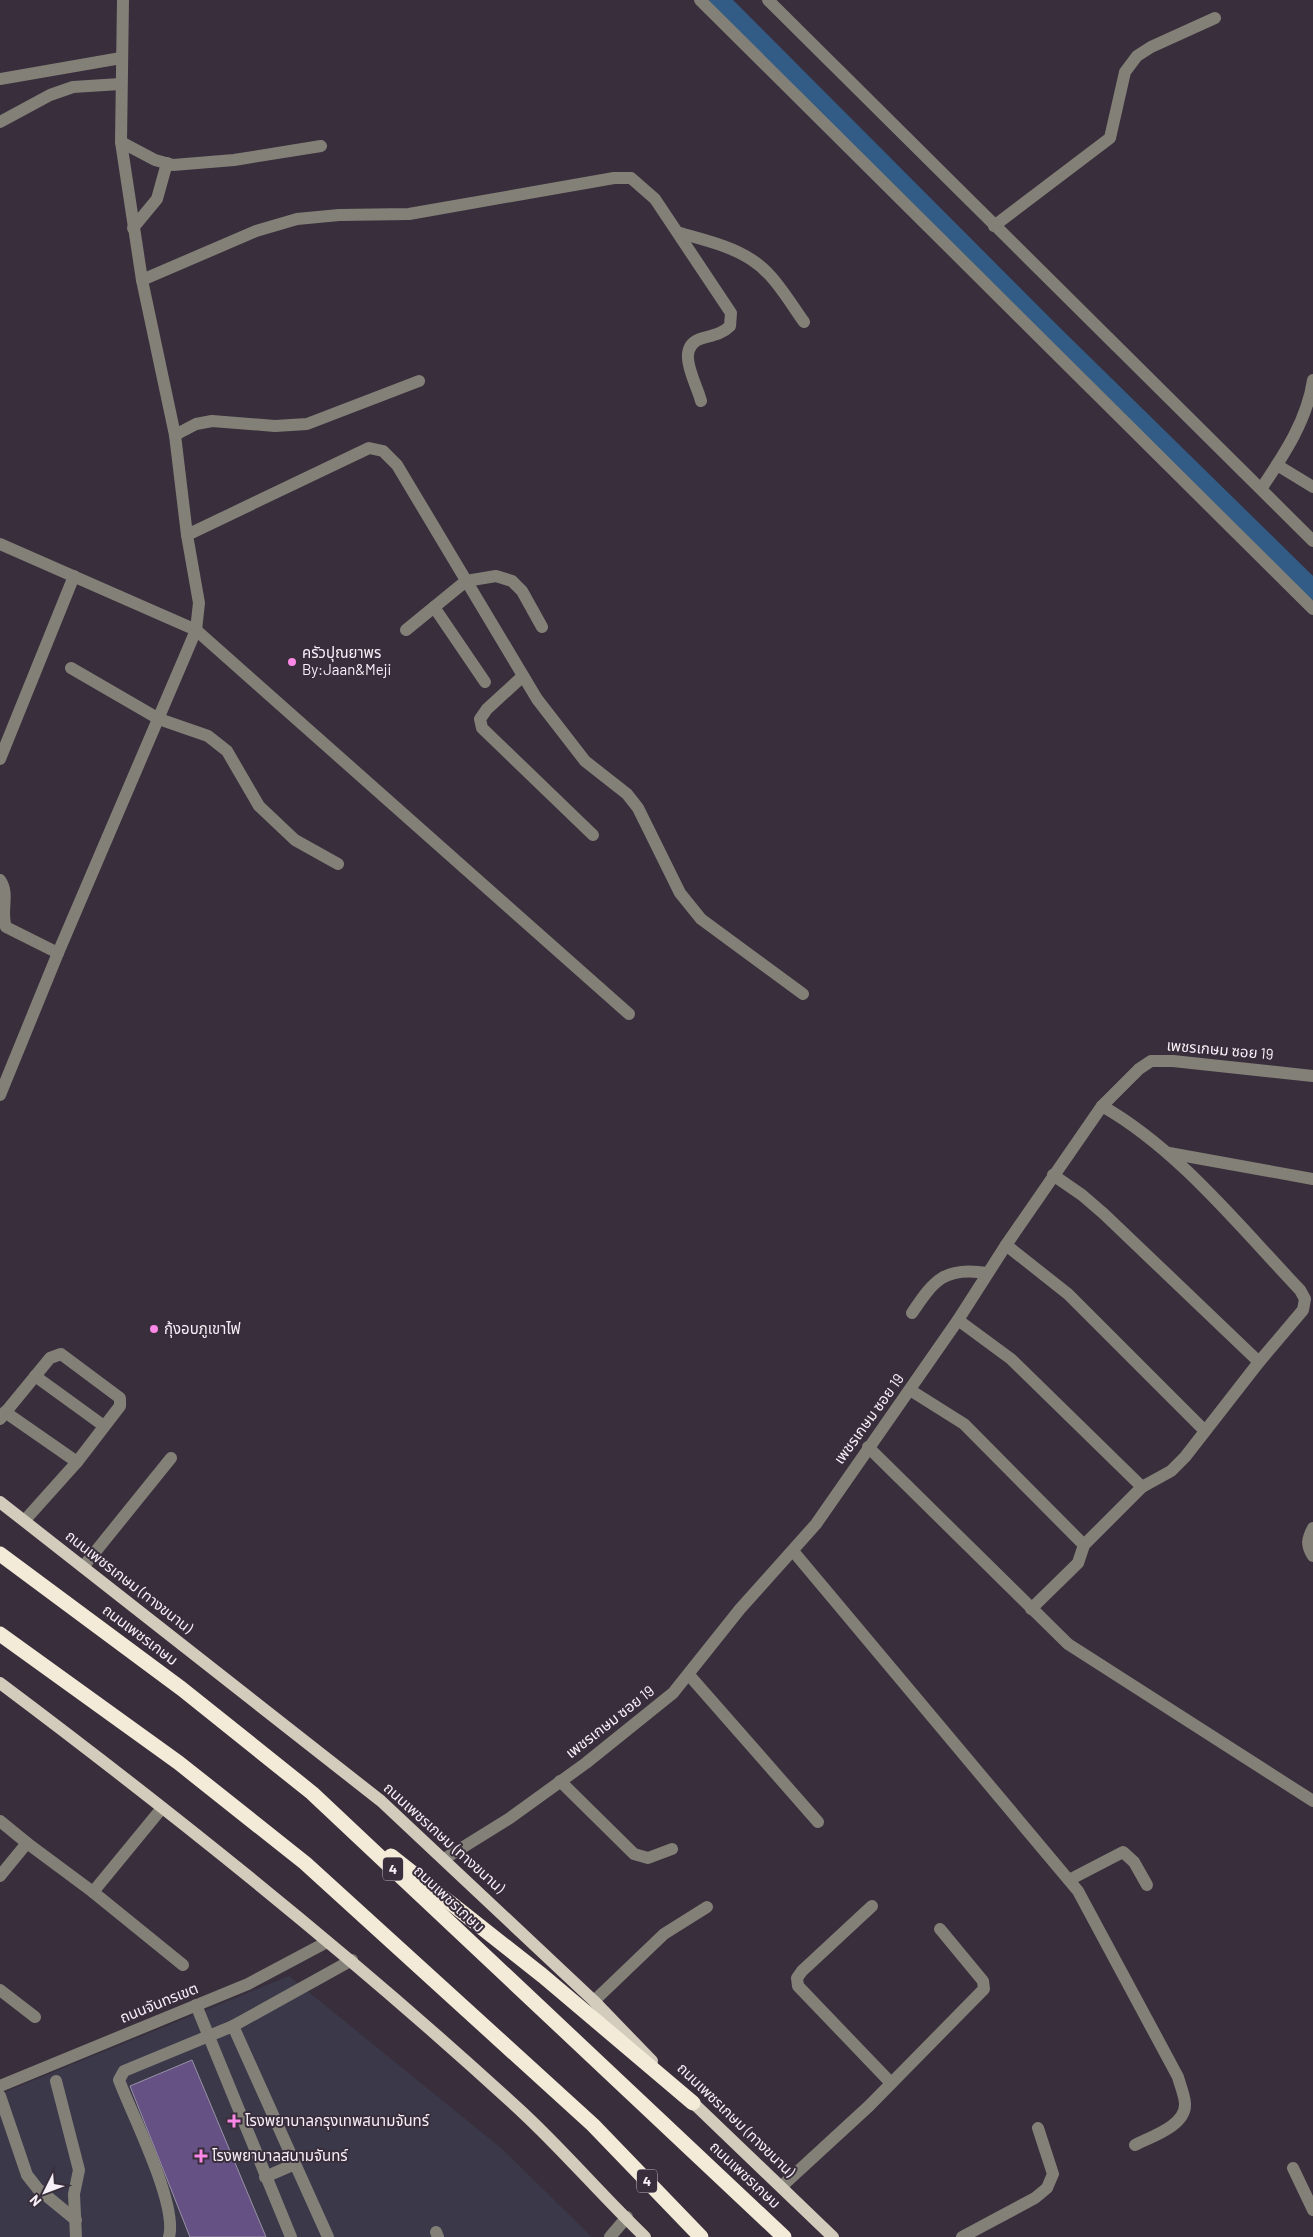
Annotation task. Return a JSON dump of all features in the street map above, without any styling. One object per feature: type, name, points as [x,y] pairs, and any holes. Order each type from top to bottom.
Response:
[{"type":"highway","name":"ถนนเพชรเกษม","points":[[0,1554],[182,1689],[312,1793],[784,2237]]},
{"type":"highway","name":"4","points":[[0,1634],[228,1800],[305,1863],[593,2125],[700,2237]]},
{"type":"highway","points":[[312,1793],[544,1976],[693,2103]]},
{"type":"main road","name":"ถนนเพชรเกษม (ทางขนาน)","points":[[0,1502],[381,1802],[594,2001],[693,2103],[782,2186],[833,2237]]},
{"type":"main road","points":[[0,1683],[162,1808],[327,1942],[352,1960],[523,2114],[627,2217],[641,2236]]},
{"type":"street","points":[[0,1095],[5,1070],[58,953],[196,630],[199,603],[187,535],[175,435],[142,280],[121,142],[120,84],[123,0]]},
{"type":"street","points":[[700,0],[1313,609]]},
{"type":"street","points":[[768,0],[1313,541]]},
{"type":"street","points":[[994,226],[1097,150],[1110,138],[1125,72],[1138,56],[1151,47],[1214,18]]},
{"type":"street","points":[[0,79],[121,58]]},
{"type":"street","points":[[0,122],[50,95],[73,87],[120,84]]},
{"type":"street","points":[[121,142],[155,160],[173,165],[234,160],[321,146]]},
{"type":"street","points":[[133,228],[157,199],[167,163]]},
{"type":"street","points":[[142,280],[256,231],[297,219],[339,215],[409,214],[614,178],[630,178],[654,199],[680,233],[709,283],[731,313],[730,326],[724,333],[694,341],[687,348],[687,358],[701,401]]},
{"type":"street","points":[[680,233],[729,248],[754,260],[778,286],[804,322]]},
{"type":"street","points":[[175,435],[196,424],[212,421],[275,426],[307,424],[419,381]]},
{"type":"street","points":[[1261,489],[1292,440],[1312,388]]},
{"type":"street","points":[[187,535],[369,448],[384,451],[397,464],[536,699],[585,761],[627,794],[638,808],[680,894],[701,919],[803,994]]},
{"type":"street","points":[[1277,465],[1313,487]]},
{"type":"street","points":[[0,544],[196,630],[629,1014]]},
{"type":"street","points":[[0,759],[74,576]]},
{"type":"street","points":[[406,630],[466,581],[496,576],[512,580],[522,591],[542,627]]},
{"type":"street","points":[[434,607],[485,682]]},
{"type":"street","points":[[71,668],[159,719],[208,736],[226,751],[258,806],[295,840],[338,864]]},
{"type":"street","points":[[523,676],[480,719],[482,728],[593,835]]},
{"type":"street","points":[[0,880],[4,890],[1,905],[2,921],[6,927],[58,953]]},
{"type":"street","name":"เพชรเกษม ซอย 19","points":[[444,1859],[510,1818],[560,1781],[660,1704],[689,1675],[740,1609],[816,1524],[958,1320],[1053,1175],[1102,1106],[1138,1069],[1151,1061],[1173,1061],[1313,1076]]},
{"type":"street","points":[[1031,1610],[1074,1568],[1084,1545],[1142,1487],[1171,1471],[1303,1310],[1309,1300],[1169,1153],[1122,1117],[1102,1106]]},
{"type":"street","points":[[1169,1153],[1313,1179]]},
{"type":"street","points":[[1053,1175],[1082,1195],[1104,1214],[1259,1362]]},
{"type":"street","points":[[1006,1245],[1068,1294],[1205,1431]]},
{"type":"street","points":[[912,1312],[929,1288],[940,1279],[965,1269],[987,1273]]},
{"type":"street","points":[[958,1320],[1011,1359],[1142,1487]]},
{"type":"street","points":[[25,1520],[77,1462],[120,1406],[120,1398],[116,1393],[61,1354],[50,1358],[3,1415],[77,1462]]},
{"type":"street","points":[[35,1376],[104,1426]]},
{"type":"street","points":[[910,1390],[964,1424],[1084,1545]]},
{"type":"street","points":[[868,1447],[1031,1610],[1068,1644],[1313,1801]]},
{"type":"street","points":[[82,1567],[171,1458]]},
{"type":"street","points":[[1313,1528],[1307,1539],[1308,1548],[1313,1556]]},
{"type":"street","points":[[793,1550],[1078,1891],[1178,2077],[1185,2105],[1181,2117],[1163,2131],[1134,2145]]},
{"type":"street","points":[[689,1675],[818,1822]]},
{"type":"street","points":[[560,1781],[634,1854],[648,1858],[672,1849]]},
{"type":"street","points":[[93,1892],[162,1808]]},
{"type":"street","points":[[0,1821],[93,1892],[183,1966]]},
{"type":"street","points":[[0,1876],[27,1843]]},
{"type":"street","points":[[1069,1880],[1123,1852],[1128,1855],[1147,1885]]},
{"type":"street","points":[[872,1906],[802,1971],[797,1978],[798,1986],[892,2083]]},
{"type":"street","points":[[594,2001],[664,1934],[707,1907]]},
{"type":"street","points":[[782,2186],[892,2083],[984,1989],[983,1981],[940,1929]]},
{"type":"street","name":"ถนนจันทรเขต","points":[[0,2086],[248,1984],[327,1942]]},
{"type":"street","points":[[169,2237],[172,2227],[166,2200],[118,2080],[124,2071],[133,2066],[233,2026],[352,1960]]},
{"type":"street","points":[[0,1990],[35,2017]]},
{"type":"street","points":[[196,2005],[291,2237]]},
{"type":"street","points":[[233,2026],[328,2237]]},
{"type":"street","points":[[56,2081],[79,2170],[74,2194],[76,2237]]},
{"type":"street","points":[[0,2096],[27,2176],[38,2189],[76,2220]]},
{"type":"street","points":[[962,2237],[1034,2198],[1047,2188],[1053,2174],[1038,2128]]},
{"type":"street","points":[[265,2177],[295,2164]]},
{"type":"street","points":[[1293,2168],[1313,2210]]},
{"type":"street","points":[[610,2237],[627,2217]]},
{"type":"shaded area","name":"โรงพยาบาลกรุงเทพสนามจันทร์","points":[[289,1976],[501,2148],[592,2237],[0,2237],[0,2094]]},
{"type":"building","points":[[192,2060],[266,2237],[190,2237],[130,2086]]},
{"type":"waterway","points":[[719,0],[1048,330],[1313,590]]},
{"type":"place","name":"ครัวปุณยาพร By:Jaan&Meji","points":[[292,662]]},
{"type":"place","name":"กุ้งอบภูเขาไฟ","points":[[154,1329]]},
{"type":"place","name":"โรงพยาบาลกรุงเทพสนามจันทร์","points":[[234,2121]]},
{"type":"place","name":"โรงพยาบาลสนามจันทร์","points":[[201,2156]]}]
